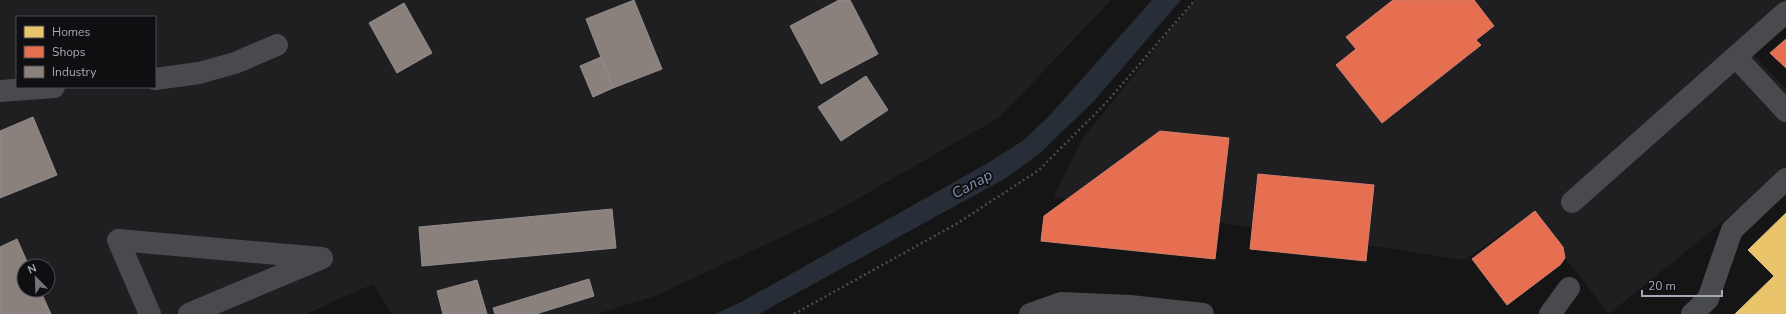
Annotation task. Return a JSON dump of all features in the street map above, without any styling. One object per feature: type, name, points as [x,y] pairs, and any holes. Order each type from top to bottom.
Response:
[{"type":"lane","points":[[1572,202],[1786,12]]},
{"type":"lane","points":[[156,79],[199,73],[235,63],[276,45]]},
{"type":"lane","points":[[1736,57],[1786,111]]},
{"type":"lane","points":[[0,91],[40,88]]},
{"type":"lane","points":[[1692,314],[1708,299],[1732,230],[1786,179]]},
{"type":"lane","points":[[150,314],[118,240],[322,258],[189,314]]},
{"type":"lane","points":[[1550,314],[1569,288]]},
{"type":"lane","points":[[1030,314],[1060,303],[1130,310],[1203,314]]},
{"type":"path","points":[[794,314],[958,223],[1039,170],[1105,104],[1195,0]]},
{"type":"shaded area","points":[[0,0],[1111,0],[1000,117],[831,214],[655,296],[596,314],[392,314],[373,284],[306,314],[0,314]]},
{"type":"shaded area","points":[[1195,0],[1786,0],[1786,23],[1752,53],[1786,88],[1786,170],[1609,314],[1531,214],[1464,260],[1054,197],[1083,138]]},
{"type":"water","name":"Салар","points":[[1152,0],[1181,0],[1093,102],[1039,154],[1006,178],[759,314],[715,314],[741,302],[988,163],[1024,140],[1050,115]]},
{"type":"building: Homes","points":[[1786,213],[1786,288],[1748,250]]},
{"type":"building: Homes","points":[[1774,276],[1786,288],[1786,314],[1735,314]]},
{"type":"building: Shops","points":[[1393,0],[1474,0],[1494,26],[1476,40],[1481,45],[1382,123],[1336,65],[1356,49],[1346,37]]},
{"type":"building: Shops","points":[[1786,39],[1786,68],[1770,53]]},
{"type":"building: Shops","points":[[1160,131],[1229,138],[1215,259],[1041,241],[1044,216]]},
{"type":"building: Shops","points":[[1258,174],[1374,185],[1366,261],[1250,249]]},
{"type":"building: Shops","points":[[1535,211],[1563,247],[1565,258],[1560,265],[1507,305],[1472,259]]},
{"type":"building: Industry","points":[[634,0],[662,69],[613,88],[586,19]]},
{"type":"building: Industry","points":[[839,0],[850,0],[878,54],[821,84],[790,26]]},
{"type":"building: Industry","points":[[404,3],[432,53],[397,73],[369,23]]},
{"type":"building: Industry","points":[[601,57],[613,88],[593,97],[580,66]]},
{"type":"building: Industry","points":[[866,76],[888,110],[841,141],[818,107]]},
{"type":"building: Industry","points":[[33,117],[57,175],[0,198],[0,131]]},
{"type":"building: Industry","points":[[612,209],[616,248],[422,266],[419,227]]},
{"type":"building: Industry","points":[[17,239],[25,258],[16,258],[16,298],[44,298],[51,314],[0,314],[0,247]]},
{"type":"building: Industry","points":[[589,279],[594,296],[536,314],[495,314],[493,308]]},
{"type":"building: Industry","points":[[477,280],[487,314],[443,314],[437,291]]}]
